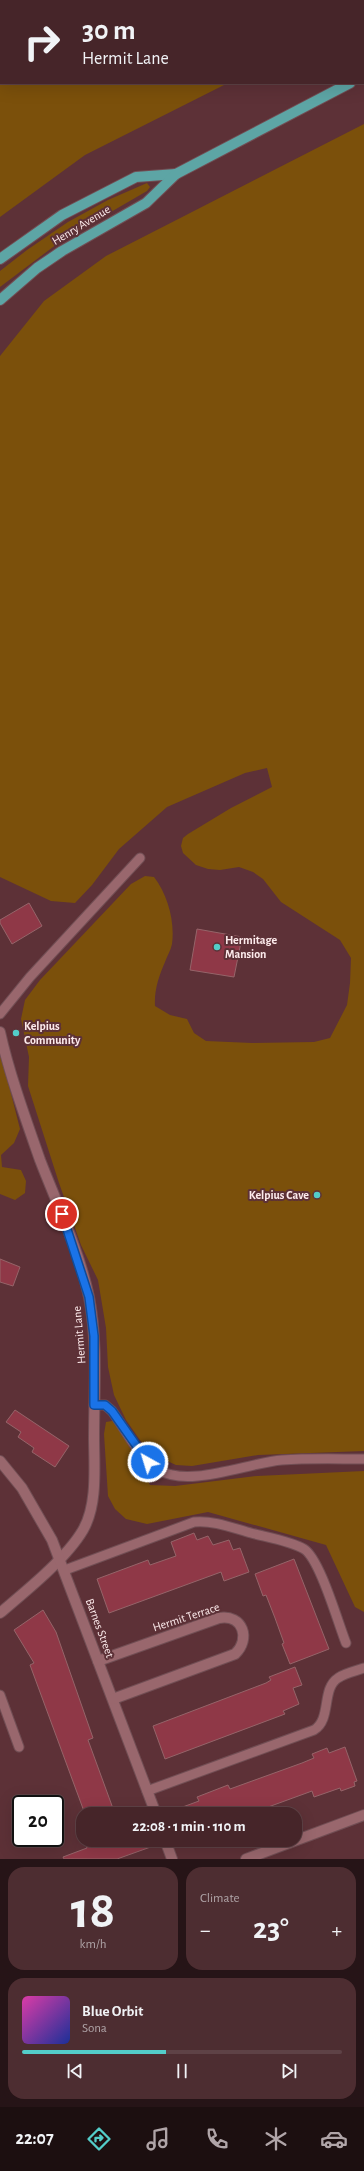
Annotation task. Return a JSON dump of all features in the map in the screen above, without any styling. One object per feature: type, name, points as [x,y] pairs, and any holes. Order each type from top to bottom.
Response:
[{"type":"main road","name":"Henry Avenue","points":[[0,300],[37,268],[62,251],[146,203],[176,174],[348,84]]},
{"type":"main road","name":"Henry Avenue","points":[[0,259],[62,215],[136,177],[176,174]]},
{"type":"street","name":"Hermit Lane","points":[[0,1032],[40,1159],[64,1221],[89,1297],[94,1336],[93,1478],[90,1512],[84,1530],[60,1558],[0,1613]]},
{"type":"street","name":"Barnes Street","points":[[0,1461],[35,1508],[60,1558],[153,1807]]},
{"type":"street","name":"Hermit Terrace","points":[[98,1661],[228,1616],[236,1619],[242,1628],[244,1640],[240,1649],[235,1654],[113,1699]]},
{"type":"street","points":[[246,1859],[364,1815]]},
{"type":"street","points":[[168,1847],[172,1859]]},
{"type":"lane","points":[[0,1014],[30,977],[140,858]]},
{"type":"lane","points":[[94,1405],[105,1405],[112,1411],[148,1462],[159,1470],[176,1476],[197,1476],[280,1460],[364,1458]]},
{"type":"lane","points":[[65,1570],[194,1522],[203,1521],[233,1528],[294,1545],[308,1552],[320,1575],[346,1643]]},
{"type":"lane","points":[[147,1791],[314,1730],[320,1726],[323,1719],[333,1682],[338,1677],[364,1668]]},
{"type":"lane","points":[[0,1696],[19,1747]]},
{"type":"shaded area","points":[[0,84],[226,84],[85,155],[0,217]]},
{"type":"shaded area","points":[[364,124],[364,1451],[258,1455],[192,1466],[176,1465],[154,1455],[140,1440],[126,1420],[114,1395],[108,1367],[106,1328],[98,1280],[81,1245],[59,1183],[28,1086],[29,1057],[21,1019],[25,1000],[40,980],[131,884],[145,876],[154,877],[167,900],[173,936],[171,948],[157,983],[155,1006],[170,1015],[187,1019],[194,1033],[206,1041],[252,1043],[314,1042],[330,1038],[347,1005],[351,958],[340,940],[281,902],[263,879],[253,872],[239,867],[220,870],[208,869],[196,865],[183,853],[181,846],[183,838],[188,834],[231,808],[272,787],[267,768],[245,773],[167,807],[119,849],[92,885],[75,903],[51,901],[0,877],[0,356],[44,301],[106,256]]},
{"type":"shaded area","points":[[147,183],[150,187],[147,191],[61,241],[0,287],[0,271],[27,250],[68,222],[108,200]]},
{"type":"shaded area","points":[[0,1050],[20,1129],[14,1143],[1,1155],[2,1167],[21,1170],[26,1181],[25,1193],[15,1200],[0,1194]]},
{"type":"shaded area","points":[[106,1422],[116,1422],[150,1485],[175,1486],[257,1476],[364,1471],[364,1612],[355,1607],[326,1545],[208,1512],[147,1524],[126,1519],[115,1509],[108,1496],[104,1434]]},
{"type":"building","points":[[29,903],[42,926],[12,944],[0,923],[0,920]]},
{"type":"building","name":"Hermitage Mansion","points":[[197,929],[242,937],[234,977],[190,970]]},
{"type":"building","points":[[0,1259],[20,1267],[13,1286],[0,1282]]},
{"type":"building","points":[[15,1410],[69,1446],[55,1467],[32,1452],[34,1448],[18,1437],[21,1432],[6,1422]]},
{"type":"building","points":[[194,1533],[197,1540],[208,1536],[213,1545],[229,1540],[233,1550],[240,1548],[249,1572],[224,1581],[221,1572],[109,1613],[97,1579],[148,1560],[150,1565],[176,1556],[171,1542]]},
{"type":"building","points":[[294,1559],[329,1649],[290,1664],[282,1644],[284,1643],[275,1618],[266,1595],[263,1596],[255,1574]]},
{"type":"building","points":[[43,1610],[56,1632],[93,1738],[88,1740],[112,1807],[82,1807],[30,1665],[34,1663],[14,1630]]},
{"type":"building","points":[[295,1667],[302,1685],[293,1688],[299,1704],[283,1711],[285,1714],[165,1759],[153,1726],[266,1683],[271,1680],[269,1677]]},
{"type":"building","points":[[345,1747],[357,1781],[354,1782],[355,1786],[341,1791],[340,1788],[314,1797],[312,1791],[268,1807],[183,1807],[199,1801],[197,1797],[228,1785],[230,1789],[302,1763],[314,1758],[312,1754],[327,1748],[329,1753]]},
{"type":"building","points":[[151,1847],[117,1859],[64,1859],[63,1857],[87,1848]]},
{"type":"place","name":"Hermitage Mansion","points":[[217,947]]},
{"type":"place","name":"Kelpius Community","points":[[16,1033]]},
{"type":"place","name":"Kelpius Cave","points":[[317,1195]]},
{"type":"route","points":[[62,1214],[89,1297],[94,1336],[94,1405],[105,1405],[112,1411],[148,1462]]}]
